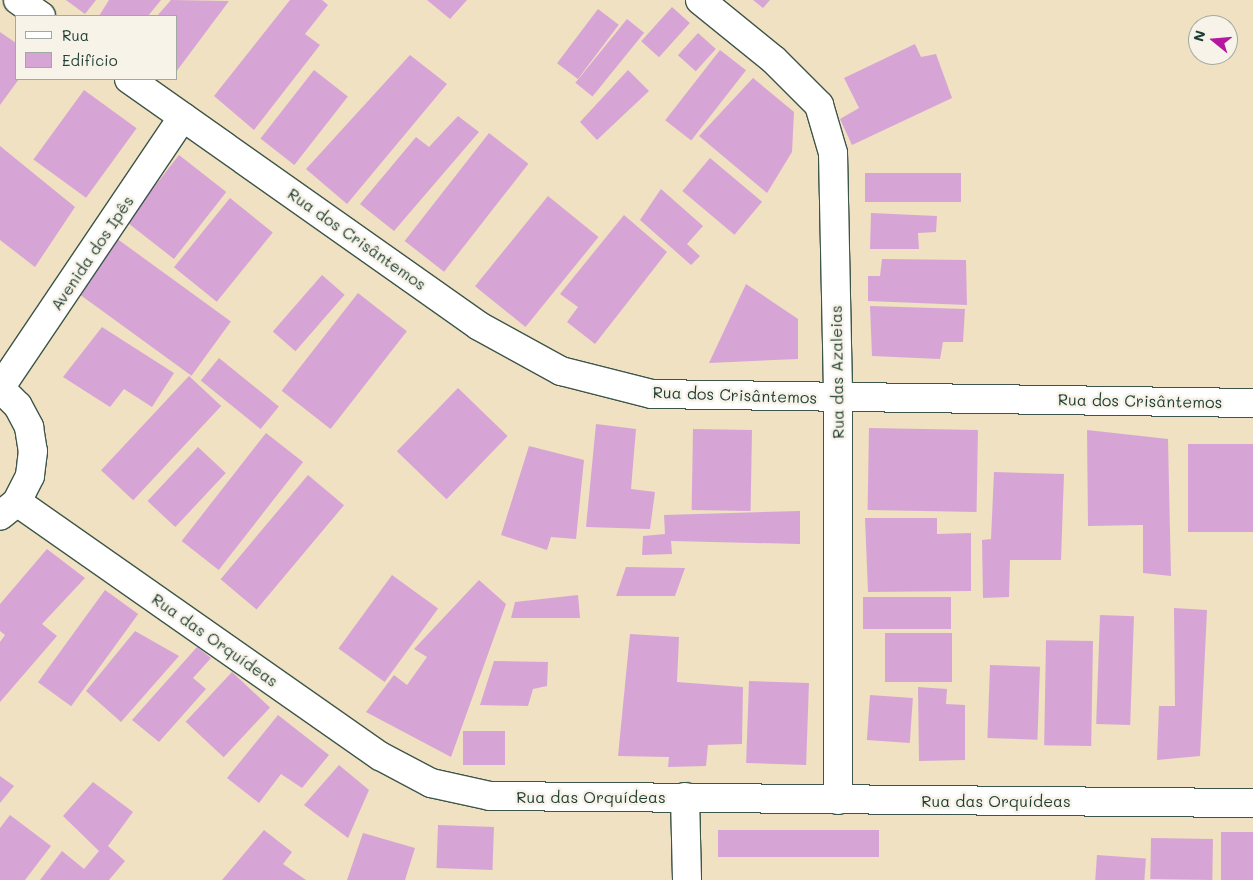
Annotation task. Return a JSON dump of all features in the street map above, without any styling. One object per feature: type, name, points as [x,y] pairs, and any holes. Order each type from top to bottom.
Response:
[{"type":"street","points":[[18,0],[40,15]]},
{"type":"street","name":"Rua das Azaleias","points":[[700,0],[774,60],[819,105],[833,154],[838,397],[838,800]]},
{"type":"street","name":"Rua dos Crisântemos","points":[[130,80],[479,326],[561,371],[652,394],[1253,403]]},
{"type":"street","name":"Avenida dos Ipês","points":[[0,388],[183,117]]},
{"type":"street","points":[[0,388],[18,406],[29,427],[33,452],[30,476],[8,509]]},
{"type":"street","name":"Rua das Orquídeas","points":[[8,509],[380,756],[431,782],[490,796],[1253,803]]},
{"type":"street","points":[[685,797],[687,880]]},
{"type":"building","points":[[66,0],[96,0],[85,14]]},
{"type":"building","points":[[109,0],[161,0],[149,15],[100,15]]},
{"type":"building","points":[[171,0],[229,1],[178,69],[178,15],[158,15]]},
{"type":"building","points":[[290,0],[322,0],[328,5],[305,34],[320,45],[254,130],[214,96]]},
{"type":"building","points":[[427,0],[467,0],[450,19]]},
{"type":"building","points":[[753,0],[770,0],[763,8]]},
{"type":"building","points":[[672,7],[690,23],[659,57],[641,41]]},
{"type":"building","points":[[598,9],[619,25],[578,79],[557,63]]},
{"type":"building","points":[[627,19],[644,33],[592,97],[575,83]]},
{"type":"building","points":[[0,32],[15,42],[15,80],[18,80],[0,105]]},
{"type":"building","points":[[698,33],[716,49],[696,71],[678,55]]},
{"type":"building","points":[[915,44],[921,57],[936,54],[952,98],[852,145],[840,119],[859,108],[844,78]]},
{"type":"building","points":[[720,50],[746,70],[691,140],[665,120]]},
{"type":"building","points":[[410,55],[447,84],[347,204],[306,169]]},
{"type":"building","points":[[314,70],[348,96],[294,165],[260,139]]},
{"type":"building","points":[[628,70],[649,91],[597,140],[580,122]]},
{"type":"building","points":[[753,78],[794,112],[792,152],[767,193],[699,136]]},
{"type":"building","points":[[84,90],[137,128],[86,198],[33,160]]},
{"type":"building","points":[[458,116],[479,132],[394,231],[360,204],[416,137],[429,147]]},
{"type":"building","points":[[489,133],[528,164],[444,272],[405,241]]},
{"type":"building","points":[[0,146],[75,207],[35,267],[0,240]]},
{"type":"building","points":[[179,155],[226,192],[174,259],[127,222]]},
{"type":"building","points":[[710,158],[762,202],[734,235],[682,191]]},
{"type":"building","points":[[865,173],[961,173],[961,202],[865,202]]},
{"type":"building","points":[[661,189],[703,226],[687,244],[700,256],[691,265],[640,220]]},
{"type":"building","points":[[548,196],[599,237],[526,327],[475,286]]},
{"type":"building","points":[[230,198],[273,233],[217,302],[174,267]]},
{"type":"building","points":[[871,213],[937,216],[936,232],[918,233],[919,249],[870,249]]},
{"type":"building","points":[[624,215],[667,252],[595,344],[567,322],[578,307],[560,294]]},
{"type":"building","points":[[116,238],[231,321],[191,376],[77,292]]},
{"type":"building","points":[[882,259],[966,260],[967,305],[868,301],[868,276],[880,276]]},
{"type":"building","points":[[322,275],[345,295],[295,351],[273,332]]},
{"type":"building","points":[[746,284],[798,319],[798,359],[709,363]]},
{"type":"building","points":[[358,293],[407,331],[331,429],[282,391]]},
{"type":"building","points":[[870,306],[965,309],[963,342],[943,342],[940,359],[872,356]]},
{"type":"building","points":[[102,327],[174,373],[152,407],[124,389],[110,407],[63,377]]},
{"type":"building","points":[[219,358],[279,406],[261,429],[201,381]]},
{"type":"building","points":[[189,376],[221,406],[133,500],[101,470]]},
{"type":"building","points":[[458,388],[508,436],[447,499],[397,451]]},
{"type":"building","points":[[596,424],[636,429],[631,489],[655,492],[650,529],[586,527]]},
{"type":"building","points":[[869,428],[978,430],[977,512],[868,510]]},
{"type":"building","points":[[693,429],[752,430],[751,511],[692,510]]},
{"type":"building","points":[[1087,430],[1168,439],[1171,576],[1143,573],[1143,525],[1088,526]]},
{"type":"building","points":[[266,433],[303,462],[219,570],[182,541]]},
{"type":"building","points":[[1188,444],[1253,444],[1253,532],[1188,532]]},
{"type":"building","points":[[529,446],[584,460],[576,539],[551,537],[547,550],[501,535]]},
{"type":"building","points":[[198,447],[226,473],[175,527],[148,501]]},
{"type":"building","points":[[994,472],[1064,474],[1061,560],[1010,560],[1009,597],[983,598],[982,540],[991,539]]},
{"type":"building","points":[[308,475],[344,505],[257,609],[221,579]]},
{"type":"building","points":[[800,511],[800,544],[671,541],[672,554],[642,555],[643,536],[665,534],[664,515]]},
{"type":"building","points":[[865,518],[937,518],[937,534],[971,533],[971,591],[868,592]]},
{"type":"building","points":[[47,549],[85,578],[42,624],[57,636],[0,702],[0,642],[5,635],[0,631],[0,604]]},
{"type":"building","points":[[626,567],[685,568],[675,596],[616,596]]},
{"type":"building","points":[[392,575],[438,609],[385,682],[339,649]]},
{"type":"building","points":[[479,580],[506,604],[451,757],[366,712],[394,675],[407,685],[427,657],[414,649]]},
{"type":"building","points":[[105,590],[138,614],[71,706],[38,682]]},
{"type":"building","points":[[578,595],[580,618],[511,618],[515,602]]},
{"type":"building","points":[[863,597],[951,597],[951,629],[863,629]]},
{"type":"building","points":[[1174,608],[1207,610],[1200,756],[1157,760],[1159,706],[1175,706]]},
{"type":"building","points":[[1100,615],[1134,616],[1130,725],[1096,724]]},
{"type":"building","points":[[135,631],[179,656],[121,722],[86,691]]},
{"type":"building","points":[[885,633],[952,633],[952,682],[885,682]]},
{"type":"building","points":[[630,634],[679,637],[677,682],[743,687],[742,744],[708,745],[706,766],[668,767],[669,757],[618,756]]},
{"type":"building","points":[[1046,640],[1093,641],[1091,746],[1044,745]]},
{"type":"building","points":[[197,647],[211,658],[193,678],[206,689],[159,742],[132,720]]},
{"type":"building","points":[[494,661],[548,662],[547,686],[533,689],[528,706],[480,705]]},
{"type":"building","points":[[990,665],[1040,667],[1037,740],[987,738]]},
{"type":"building","points":[[232,672],[270,707],[224,757],[186,722]]},
{"type":"building","points":[[749,681],[809,683],[806,765],[746,763]]},
{"type":"building","points":[[918,687],[947,689],[946,704],[965,705],[965,760],[919,761]]},
{"type":"building","points":[[870,695],[913,698],[910,743],[867,740]]},
{"type":"building","points":[[278,715],[329,755],[302,788],[281,774],[259,803],[227,778]]},
{"type":"building","points":[[463,731],[505,731],[505,765],[463,765]]},
{"type":"building","points":[[339,765],[369,790],[348,838],[304,805]]},
{"type":"building","points":[[0,776],[14,786],[0,803]]},
{"type":"building","points":[[93,782],[133,812],[108,846],[125,861],[109,880],[40,880],[62,851],[84,869],[99,851],[63,816]]},
{"type":"building","points":[[10,815],[51,846],[25,880],[0,880],[0,828]]},
{"type":"building","points":[[438,825],[494,827],[492,870],[436,868]]},
{"type":"building","points":[[264,830],[292,852],[283,864],[306,880],[222,880]]},
{"type":"building","points":[[718,830],[879,830],[879,857],[718,857]]},
{"type":"building","points":[[1221,832],[1253,832],[1253,880],[1221,880]]},
{"type":"building","points":[[363,833],[415,848],[405,880],[347,880]]},
{"type":"building","points":[[1151,838],[1213,839],[1212,880],[1150,879]]},
{"type":"building","points":[[1097,855],[1146,858],[1144,880],[1095,880]]}]
